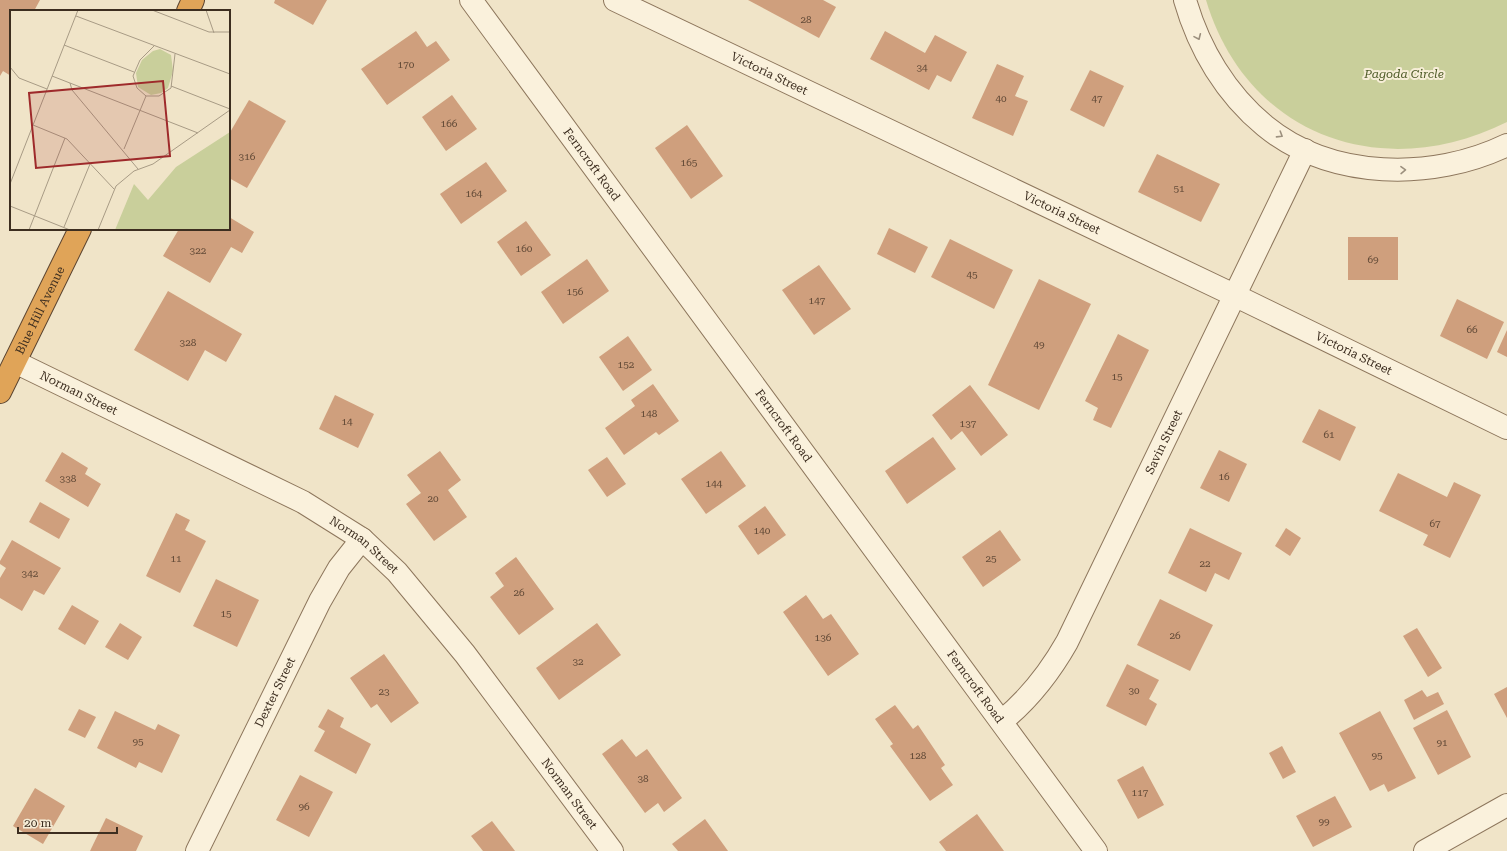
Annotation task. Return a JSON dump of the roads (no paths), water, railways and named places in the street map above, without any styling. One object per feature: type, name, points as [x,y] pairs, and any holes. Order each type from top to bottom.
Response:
[{"type":"highway","points":[[188,10],[193,0]]},
{"type":"highway","name":"Blue Hill Avenue","points":[[0,392],[80,230]]},
{"type":"street","name":"Ferncroft Road","points":[[471,0],[1096,851]]},
{"type":"street","name":"Victoria Street","points":[[615,0],[1234,295],[1507,428]]},
{"type":"street","points":[[1185,0],[1197,36],[1234,94],[1266,126],[1305,150],[1350,165],[1398,170],[1424,169],[1450,165],[1507,145]]},
{"type":"street","name":"Savin Street","points":[[1002,721],[1020,706],[1034,690],[1058,658],[1067,642],[1305,150]]},
{"type":"street","name":"Norman Street","points":[[15,362],[303,502],[362,539],[397,572],[466,654],[612,851]]},
{"type":"street","name":"Dexter Street","points":[[197,851],[323,596],[339,568],[362,539]]},
{"type":"street","points":[[1425,851],[1507,805]]},
{"type":"park label","name":"Pagoda Circle","points":[[1404,74]]}]
